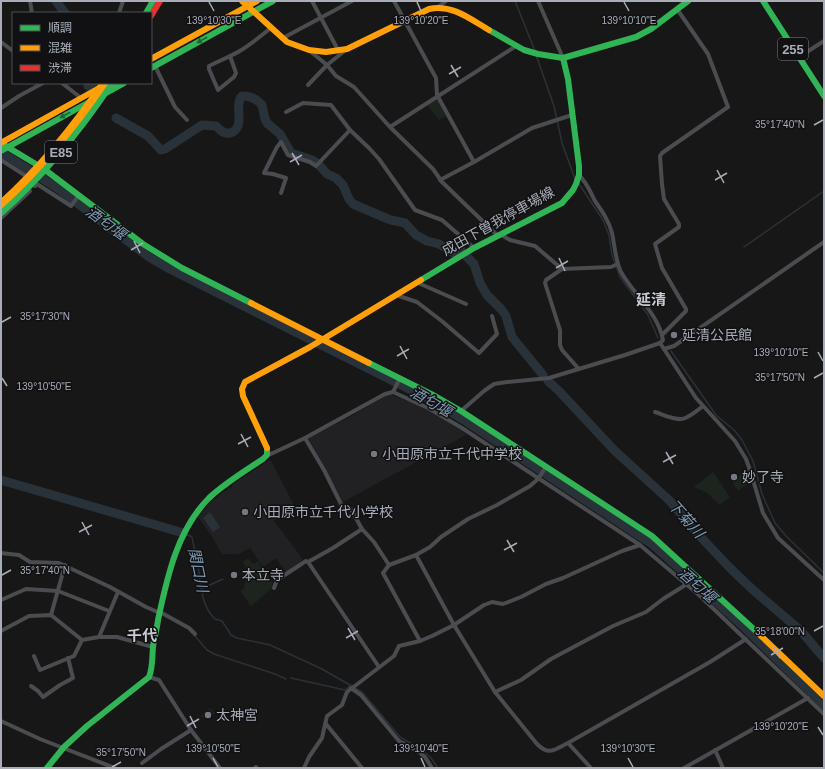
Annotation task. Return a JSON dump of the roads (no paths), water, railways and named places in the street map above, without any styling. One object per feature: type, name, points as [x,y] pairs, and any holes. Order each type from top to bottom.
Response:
[{"type":"main road","points":[[146,12],[152,1]]},
{"type":"main road","points":[[152,14],[160,1]]},
{"type":"main road","points":[[152,64],[257,1]]},
{"type":"main road","points":[[248,6],[273,1]]},
{"type":"main road","name":"255","points":[[763,1],[798,58],[824,96]]},
{"type":"main road","points":[[248,6],[287,42],[309,50],[326,52],[347,49],[429,8],[438,7],[450,8],[460,12],[516,46],[536,54],[563,58],[636,37],[651,29],[682,4]]},
{"type":"main road","name":"成田下曽我停車場線","points":[[267,455],[267,448],[241,391],[245,382],[310,347],[498,234],[562,203],[568,196],[576,184],[579,175],[579,166],[568,79],[563,58]]},
{"type":"main road","name":"E85","points":[[1,204],[27,180],[52,153],[86,110],[103,84]]},
{"type":"main road","points":[[3,146],[106,84]]},
{"type":"main road","name":"E85","points":[[1,212],[32,184],[55,158],[92,112],[110,84]]},
{"type":"main road","points":[[3,146],[122,84]]},
{"type":"main road","points":[[3,146],[44,169],[143,244],[165,258],[400,378],[461,411],[634,523],[652,536],[720,597],[824,696]]},
{"type":"main road","points":[[47,768],[64,747],[87,726],[149,677],[152,670],[153,647],[165,588],[174,558],[192,518],[204,504],[229,482],[267,455]]},
{"type":"street","points":[[30,1],[32,12]]},
{"type":"street","points":[[118,12],[123,1]]},
{"type":"street","points":[[312,1],[338,50]]},
{"type":"street","points":[[283,38],[352,1]]},
{"type":"street","points":[[394,1],[436,78],[437,95],[474,162]]},
{"type":"street","points":[[438,7],[446,1]]},
{"type":"street","points":[[538,1],[563,58]]},
{"type":"street","points":[[662,335],[686,311],[686,309],[662,268],[655,244],[679,227],[680,224],[664,199],[660,156],[728,107],[708,54],[682,4]]},
{"type":"street","points":[[230,56],[236,73],[234,77],[218,90],[209,66],[253,43],[272,27]]},
{"type":"street","points":[[798,58],[824,41]]},
{"type":"street","points":[[1,42],[12,50]]},
{"type":"street","points":[[390,127],[437,95],[516,46]]},
{"type":"street","points":[[308,85],[327,65],[347,49]]},
{"type":"street","points":[[309,50],[327,65],[336,76],[354,87],[390,127],[433,169],[440,180],[498,234],[514,241],[535,246],[562,269]]},
{"type":"street","points":[[152,64],[176,107],[187,120]]},
{"type":"street","points":[[1,108],[41,84]]},
{"type":"street","points":[[63,84],[81,98]]},
{"type":"street","points":[[286,112],[303,103],[331,105],[350,130],[378,159],[415,210],[442,220],[474,248]]},
{"type":"street","points":[[440,180],[532,128],[572,115]]},
{"type":"street","points":[[281,193],[286,178],[264,173],[281,142],[288,155],[310,162],[316,166],[350,130]]},
{"type":"street","points":[[1,160],[71,206],[79,195]]},
{"type":"street","points":[[461,411],[494,384],[549,378],[625,355],[660,343],[663,340],[650,312],[616,265],[612,234],[608,221],[585,181],[579,175]]},
{"type":"street","points":[[1,218],[37,184]]},
{"type":"street","points":[[664,349],[674,346],[824,242]]},
{"type":"street","points":[[578,368],[562,350],[560,345],[560,330],[544,283],[562,269],[616,265]]},
{"type":"street","points":[[416,282],[466,304]]},
{"type":"street","points":[[396,295],[417,302],[443,322],[479,354],[497,334],[492,316]]},
{"type":"street","points":[[660,343],[696,398],[735,441],[746,459],[763,513],[776,534],[824,580]]},
{"type":"street","points":[[267,455],[305,438],[394,390],[400,378]]},
{"type":"street","points":[[394,390],[462,428],[640,545],[687,584],[824,714]]},
{"type":"street","points":[[655,412],[674,419],[682,420],[692,415],[703,406]]},
{"type":"street","points":[[305,438],[324,470],[342,506],[351,509],[362,529],[374,542],[389,565]]},
{"type":"street","points":[[420,641],[383,573],[389,565],[416,555],[430,547],[441,537],[468,519],[497,505],[530,486],[546,467]]},
{"type":"street","points":[[274,588],[277,580],[306,561],[308,562],[333,548],[362,529]]},
{"type":"street","points":[[304,768],[308,757],[322,738],[327,716],[342,705],[347,692],[394,656],[399,646],[420,641],[454,625],[484,605],[492,602],[503,604],[622,551],[640,545]]},
{"type":"street","points":[[1,553],[19,555],[30,562],[59,563],[65,565],[146,607],[160,612],[189,628],[195,634]]},
{"type":"street","points":[[416,555],[454,625],[495,692],[537,744],[544,750],[553,751],[568,743],[703,666],[746,639]]},
{"type":"street","points":[[308,562],[379,667]]},
{"type":"street","points":[[51,615],[65,565]]},
{"type":"street","points":[[495,692],[521,680],[551,659],[613,626],[646,612],[663,598],[687,584]]},
{"type":"street","points":[[1,600],[26,589],[58,591],[109,611]]},
{"type":"street","points":[[99,637],[118,592]]},
{"type":"street","points":[[1,630],[29,616],[51,615],[82,640],[99,637],[117,637],[153,647]]},
{"type":"street","points":[[34,656],[40,670],[74,656],[82,640]]},
{"type":"street","points":[[31,686],[43,696],[73,678],[68,658]]},
{"type":"street","points":[[149,677],[159,680],[191,730],[220,768]]},
{"type":"street","points":[[353,687],[362,695],[399,741],[419,752],[432,768]]},
{"type":"street","points":[[684,768],[808,698]]},
{"type":"street","points":[[1,721],[40,739],[115,768]]},
{"type":"street","points":[[326,724],[362,768]]},
{"type":"street","points":[[142,763],[161,748],[191,730]]},
{"type":"street","points":[[568,743],[590,768]]},
{"type":"street","points":[[715,750],[723,768]]},
{"type":"waterway","name":"下菊川","points":[[56,1],[64,12]]},
{"type":"waterway","points":[[515,1],[535,51]]},
{"type":"waterway","points":[[536,55],[554,106],[562,143],[575,179]]},
{"type":"waterway","name":"下菊川","points":[[116,118],[148,136],[161,150],[165,149],[202,125],[216,126],[225,133],[230,133],[238,127],[239,105],[242,96],[253,98],[262,105],[267,123],[280,134],[291,153],[317,163]]},
{"type":"waterway","name":"酒匂堰","points":[[1,152],[57,188],[149,257],[168,268],[433,401],[652,544],[743,626],[824,705]]},
{"type":"waterway","name":"下菊川","points":[[319,165],[327,174],[336,178],[343,185],[349,199],[353,204],[388,219]]},
{"type":"waterway","points":[[579,184],[603,220],[609,235],[612,255],[620,277],[648,315],[658,338]]},
{"type":"waterway","points":[[744,247],[824,191]]},
{"type":"waterway","name":"下菊川","points":[[391,220],[405,223],[416,235],[427,241],[439,244],[455,254],[461,250]]},
{"type":"waterway","name":"下菊川","points":[[467,257],[474,264],[480,283],[487,295],[506,316],[512,337],[543,375]]},
{"type":"waterway","points":[[671,351],[716,415],[735,431],[742,440],[753,461],[762,494],[775,523],[787,537],[824,573]]},
{"type":"waterway","name":"下菊川","points":[[548,381],[614,450],[670,501],[695,531],[729,567],[753,590],[801,631],[824,658]]},
{"type":"waterway","name":"関口川","points":[[1,480],[180,532]]},
{"type":"waterway","name":"関口川","points":[[186,534],[192,537],[197,556],[203,598],[206,606],[215,619],[222,621],[231,635],[237,638],[270,645],[322,669],[362,692],[400,737],[422,750],[431,758],[438,768]]},
{"type":"waterway","points":[[201,589],[223,579]]},
{"type":"waterway","points":[[194,635],[207,650],[214,654],[286,679]]},
{"type":"waterway","points":[[291,678],[345,690],[351,685]]},
{"type":"place","name":"延清公民館","points":[[674,335]]},
{"type":"place","name":"小田原市立千代中学校","points":[[374,454]]},
{"type":"place","name":"妙了寺","points":[[734,477]]},
{"type":"place","name":"小田原市立千代小学校","points":[[245,512]]},
{"type":"place","name":"本立寺","points":[[234,575]]},
{"type":"place","name":"太神宮","points":[[208,715]]},
{"type":"district","name":"延清","points":[[651,300]]},
{"type":"district","name":"千代","points":[[142,636]]}]
